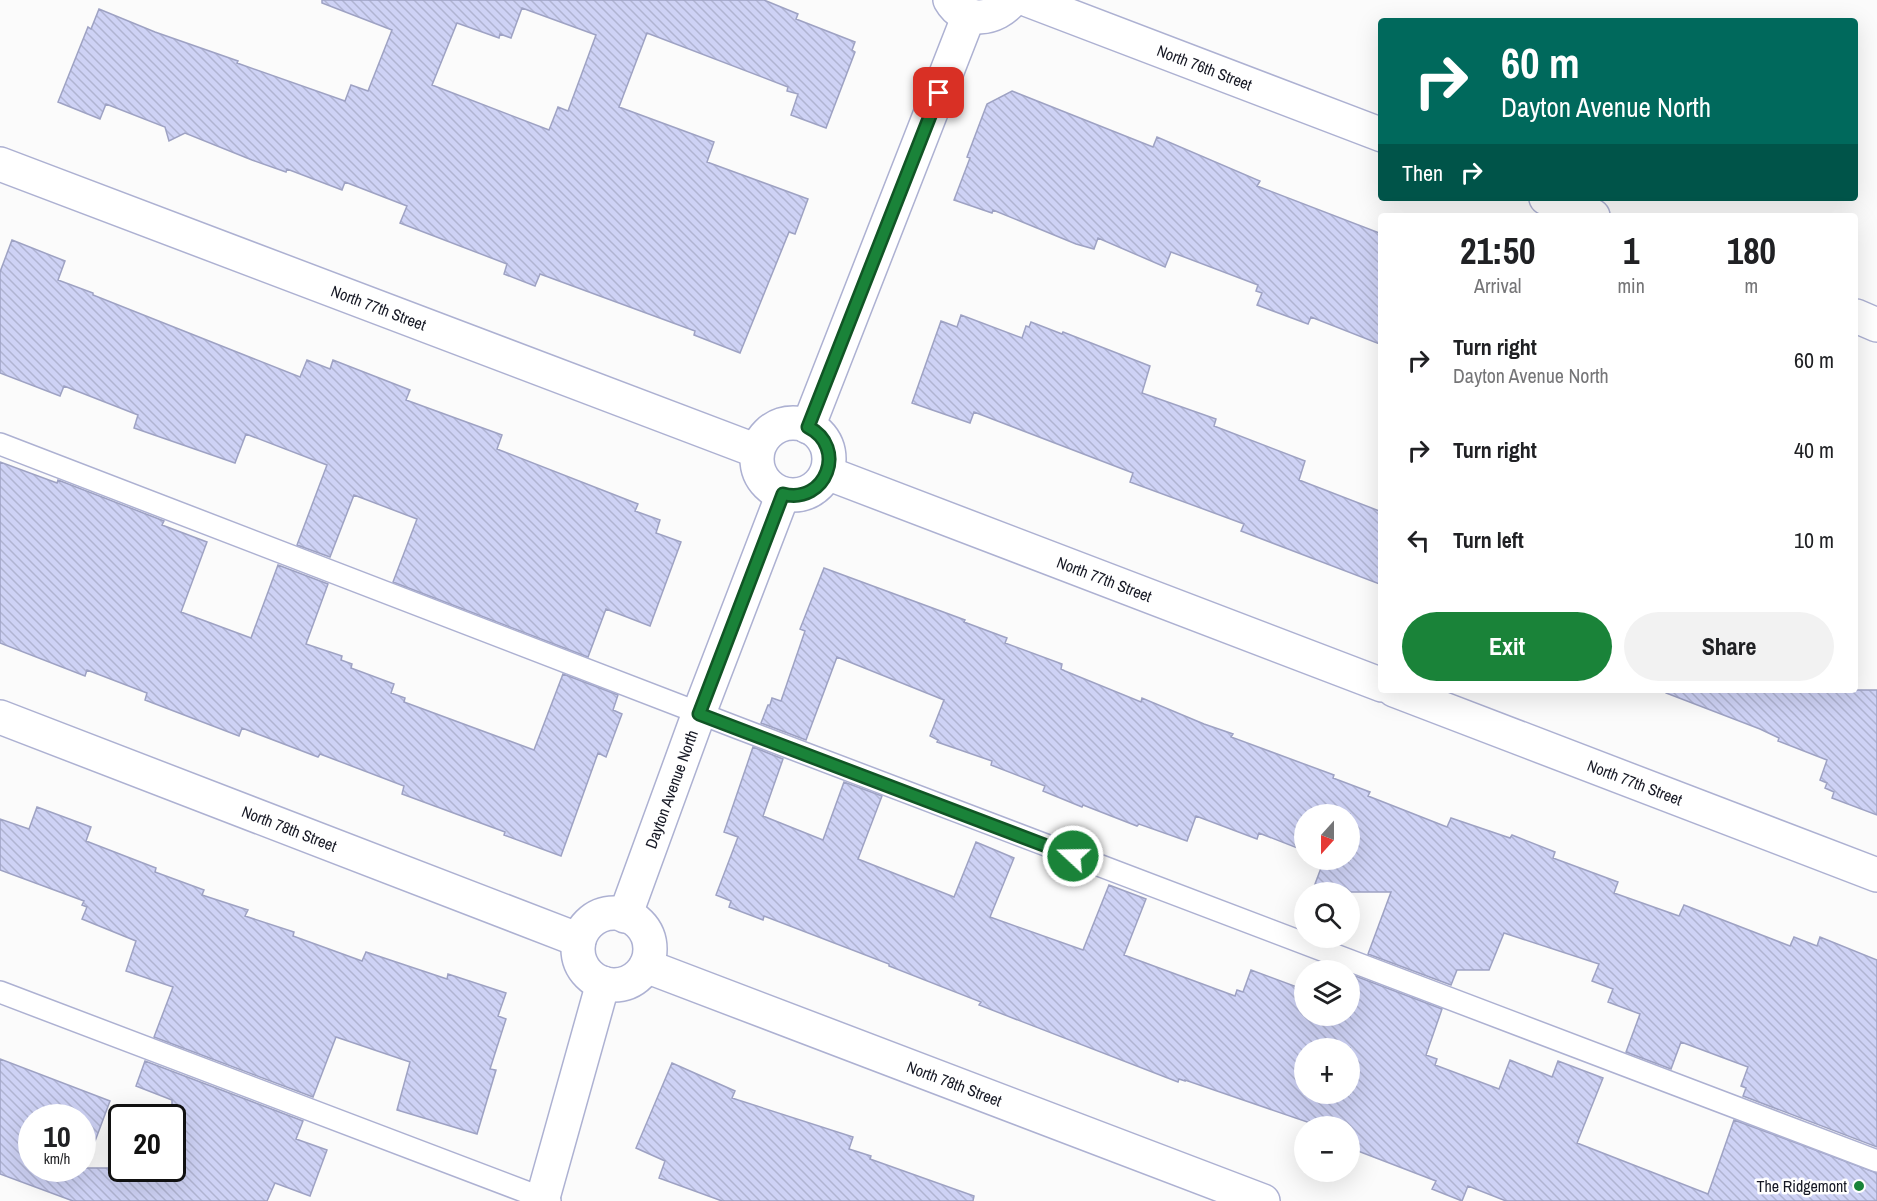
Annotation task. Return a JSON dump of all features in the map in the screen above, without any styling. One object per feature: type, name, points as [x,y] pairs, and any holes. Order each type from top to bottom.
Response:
[{"type":"street","points":[[808,427],[959,8],[987,17],[999,13],[1012,0]]},
{"type":"street","name":"North 76th Street","points":[[1028,0],[1378,133]]},
{"type":"street","name":"North 77th Street","points":[[0,164],[757,451]]},
{"type":"street","points":[[1554,201],[1585,213]]},
{"type":"street","points":[[1858,317],[1877,325]]},
{"type":"street","points":[[793,423],[808,427],[815,430],[828,449],[830,461],[827,473],[812,490],[801,495],[783,494],[767,485],[760,475],[757,451],[770,430],[793,423]]},
{"type":"street","name":"North 77th Street","points":[[827,473],[1378,683]]},
{"type":"street","name":"Dayton Avenue North","points":[[625,916],[783,494]]},
{"type":"street","name":"North 77th Street","points":[[1402,693],[1877,875]]},
{"type":"street","name":"North 78th Street","points":[[0,717],[579,940]]},
{"type":"street","points":[[605,915],[625,916],[639,924],[647,935],[650,956],[640,974],[621,985],[603,983],[589,974],[581,964],[578,952],[579,940],[585,928],[594,920],[605,915]]},
{"type":"street","name":"North 78th Street","points":[[646,966],[1263,1201]]},
{"type":"street","points":[[545,1200],[603,983]]},
{"type":"lane","points":[[0,444],[699,714],[1877,1161]]},
{"type":"lane","points":[[0,992],[545,1200]]},
{"type":"building","points":[[322,0],[764,0],[798,14],[796,19],[855,42],[852,50],[855,52],[826,128],[791,115],[798,94],[787,91],[788,87],[647,33],[619,107],[714,142],[707,162],[808,199],[795,234],[789,232],[740,353],[694,335],[695,331],[540,274],[535,286],[504,274],[507,264],[400,223],[407,206],[345,182],[342,190],[287,169],[286,172],[252,160],[185,133],[169,141],[165,127],[106,104],[100,119],[58,102],[88,27],[91,29],[99,9],[155,32],[238,61],[237,63],[345,101],[351,85],[368,91],[392,30],[322,3]],"holes":[[[522,8],[596,35],[568,111],[558,107],[549,130],[432,85],[457,23],[499,38],[500,34],[511,38]]]},
{"type":"building","points":[[1012,91],[1153,147],[1157,137],[1260,181],[1257,186],[1378,232],[1378,343],[1311,317],[1308,324],[1257,305],[1262,293],[1256,291],[1258,285],[1171,252],[1165,267],[1098,238],[1094,249],[1076,244],[993,210],[992,213],[954,200],[987,104]]},
{"type":"building","points":[[12,240],[65,261],[58,280],[93,293],[93,295],[300,377],[307,360],[330,369],[333,360],[410,390],[406,400],[502,435],[497,449],[638,504],[635,511],[660,520],[656,533],[681,542],[650,626],[606,609],[588,657],[393,582],[417,519],[354,495],[330,557],[297,545],[327,465],[246,434],[235,463],[134,428],[138,415],[64,386],[60,396],[0,373],[0,272]]},
{"type":"building","points":[[961,315],[1022,338],[1026,326],[1029,327],[1031,322],[1150,366],[1142,393],[1216,419],[1214,426],[1305,461],[1299,480],[1378,510],[1378,583],[1241,531],[1244,524],[1130,482],[1133,473],[974,412],[970,423],[912,403],[941,321],[957,327]]},
{"type":"building","points":[[0,462],[57,483],[58,480],[164,521],[162,525],[207,542],[181,612],[251,638],[278,565],[328,584],[306,644],[342,656],[341,660],[352,664],[351,668],[394,684],[391,693],[405,698],[404,702],[534,750],[563,674],[618,695],[613,710],[622,714],[606,757],[598,753],[561,856],[504,835],[505,832],[402,794],[404,786],[320,754],[318,757],[242,728],[239,736],[145,700],[147,693],[87,670],[85,676],[0,643]]},
{"type":"building","points":[[824,568],[965,620],[964,622],[1007,638],[1005,643],[1062,664],[1061,669],[1065,671],[1141,702],[1142,698],[1233,734],[1231,737],[1334,775],[1333,778],[1370,792],[1368,796],[1447,827],[1451,818],[1510,838],[1512,835],[1555,852],[1553,858],[1618,882],[1614,893],[1679,916],[1684,905],[1790,946],[1794,937],[1817,946],[1820,937],[1877,960],[1877,1147],[1743,1096],[1746,1088],[1741,1086],[1748,1067],[1681,1042],[1671,1069],[1626,1052],[1640,1014],[1608,1002],[1613,989],[1592,981],[1599,964],[1504,933],[1489,970],[1457,970],[1451,985],[1368,954],[1391,892],[1360,892],[1360,882],[1316,882],[1320,870],[1360,870],[1360,804],[1294,804],[1294,847],[1259,833],[1257,839],[1196,816],[1187,841],[1139,824],[1137,826],[1083,805],[1082,807],[1043,791],[1045,786],[991,765],[992,761],[937,742],[938,740],[930,736],[944,700],[837,657],[806,740],[761,723],[772,698],[781,701],[805,631],[800,629]]},
{"type":"building","points":[[1858,690],[1877,690],[1877,815],[1832,798],[1834,792],[1825,788],[1827,783],[1820,780],[1827,760],[1778,741],[1779,738],[1666,693],[1858,693]]},
{"type":"building","points":[[753,747],[783,759],[763,816],[823,840],[844,782],[882,796],[858,859],[954,897],[976,842],[1014,858],[990,917],[1083,950],[1109,885],[1146,899],[1124,955],[1235,996],[1237,990],[1243,992],[1251,970],[1294,986],[1294,1026],[1360,1026],[1360,978],[1442,1009],[1426,1055],[1437,1059],[1435,1065],[1499,1089],[1510,1060],[1552,1077],[1558,1061],[1603,1078],[1577,1143],[1708,1194],[1734,1120],[1877,1173],[1877,1201],[1506,1201],[1468,1186],[1462,1201],[1432,1189],[1436,1181],[1360,1152],[1360,1116],[1294,1117],[1185,1080],[1179,1079],[1178,1082],[979,1005],[981,1002],[889,966],[889,964],[764,916],[763,920],[729,907],[731,901],[716,895],[738,837],[724,832]]},
{"type":"building","points":[[37,807],[91,827],[86,841],[156,868],[155,872],[204,890],[202,895],[248,910],[245,916],[294,932],[293,936],[362,961],[366,952],[447,979],[448,974],[506,993],[498,1016],[506,1019],[490,1069],[496,1070],[477,1134],[397,1110],[410,1062],[336,1037],[313,1097],[154,1037],[173,987],[126,971],[136,941],[82,919],[87,907],[82,905],[84,901],[0,870],[0,819],[29,829]]},
{"type":"building","points":[[0,1059],[110,1101],[96,1139],[96,1104],[18,1104],[18,1181],[0,1174]]},
{"type":"building","points":[[145,1061],[303,1121],[296,1139],[327,1150],[310,1196],[275,1183],[267,1201],[73,1201],[22,1182],[96,1182],[96,1168],[108,1168],[108,1182],[186,1182],[186,1104],[172,1104],[172,1100],[136,1086]]},
{"type":"building","points":[[672,1063],[735,1091],[732,1098],[853,1137],[849,1149],[871,1156],[870,1159],[974,1196],[973,1201],[722,1201],[659,1178],[665,1161],[636,1148]]},
{"type":"place","name":"The Ridgemont","points":[[1859,1186]]},
{"type":"route","points":[[939,93],[808,427],[815,430],[828,449],[830,461],[827,473],[812,490],[801,495],[783,494],[699,714],[1073,856]]}]
